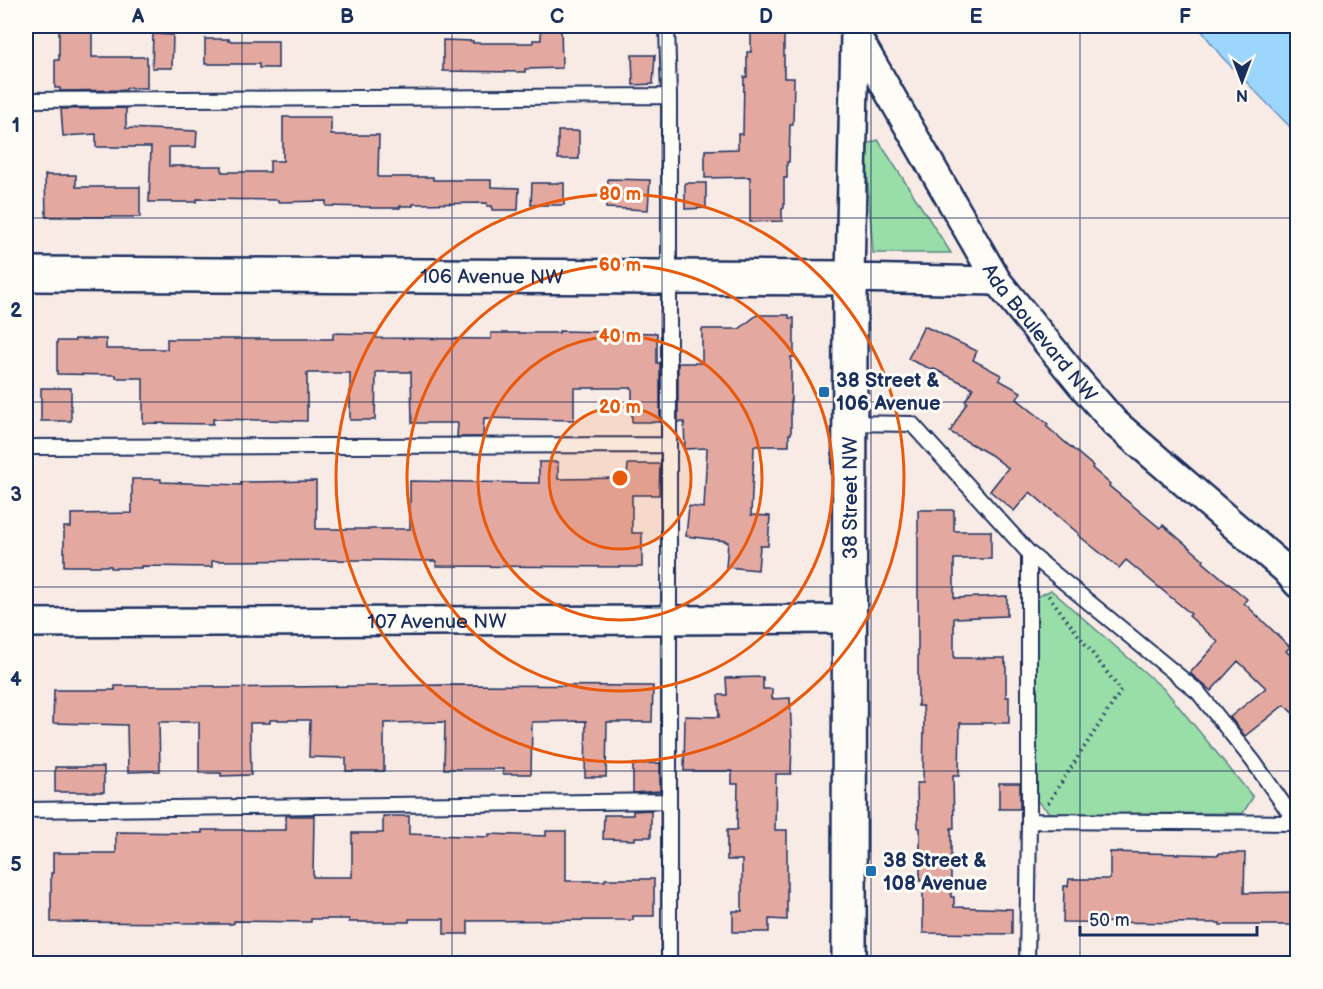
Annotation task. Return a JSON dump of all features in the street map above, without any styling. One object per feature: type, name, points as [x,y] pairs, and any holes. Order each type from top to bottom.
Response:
[{"type":"street","name":"38 Street NW","points":[[849,963],[850,278],[854,29]]},
{"type":"street","name":"Ada Boulevard NW","points":[[854,29],[996,281],[1115,423],[1285,569],[1298,584]]},
{"type":"street","name":"106 Avenue NW","points":[[26,274],[850,278],[996,281]]},
{"type":"street","name":"107 Avenue NW","points":[[26,623],[849,619]]},
{"type":"lane","points":[[667,26],[669,96],[669,963]]},
{"type":"lane","points":[[26,100],[669,96]]},
{"type":"lane","points":[[850,423],[912,424],[1029,553],[1198,692],[1253,761],[1297,824]]},
{"type":"lane","points":[[26,447],[669,445]]},
{"type":"lane","points":[[1027,963],[1029,553]]},
{"type":"lane","points":[[26,810],[669,801]]},
{"type":"lane","points":[[1029,821],[1297,824]]},
{"type":"path","points":[[1044,808],[1121,691],[1046,592]]},
{"type":"green space","points":[[878,140],[951,253],[873,253],[865,145]]},
{"type":"green space","points":[[1051,590],[1166,691],[1253,797],[1243,813],[1051,814],[1036,800],[1037,597]]},
{"type":"water","points":[[1198,26],[1297,26],[1297,134],[1221,56]]},
{"type":"building","points":[[59,26],[92,26],[92,57],[147,57],[147,88],[60,91],[60,88],[55,88],[55,60],[59,60]]},
{"type":"building","points":[[541,26],[561,26],[562,68],[525,69],[525,72],[443,71],[443,40],[473,41],[473,43],[533,43],[533,40],[541,40]]},
{"type":"building","points":[[751,26],[784,26],[784,78],[794,78],[793,125],[790,125],[789,162],[787,162],[787,178],[784,178],[782,221],[750,222],[750,177],[705,178],[705,150],[738,149],[738,134],[743,134],[744,77],[747,77],[747,52],[751,52]]},
{"type":"building","points":[[153,34],[173,35],[172,68],[152,68]]},
{"type":"building","points":[[205,39],[278,41],[278,68],[259,68],[259,64],[205,64]]},
{"type":"building","points":[[632,55],[655,55],[653,84],[633,85]]},
{"type":"building","points":[[126,108],[126,128],[197,131],[196,147],[169,147],[169,166],[222,166],[222,172],[270,172],[270,161],[283,161],[283,117],[331,117],[331,135],[379,135],[378,177],[491,180],[491,187],[519,188],[518,210],[492,210],[492,206],[487,206],[487,203],[413,204],[413,206],[400,206],[400,208],[370,208],[326,206],[326,201],[197,199],[196,202],[149,202],[151,147],[96,147],[96,134],[63,136],[61,109]]},
{"type":"building","points":[[558,131],[579,131],[579,159],[558,159]]},
{"type":"building","points":[[45,175],[76,175],[76,187],[140,187],[140,217],[46,217]]},
{"type":"building","points":[[608,179],[650,180],[648,210],[606,208]]},
{"type":"building","points":[[532,183],[564,183],[564,205],[531,205]]},
{"type":"building","points":[[685,183],[706,183],[706,208],[685,209]]},
{"type":"building","points":[[757,315],[789,315],[789,318],[794,318],[789,446],[754,446],[751,515],[770,516],[768,546],[760,546],[758,570],[726,567],[728,542],[726,541],[686,536],[689,506],[704,508],[707,448],[685,449],[684,422],[678,422],[678,363],[702,363],[702,329],[739,329]]},
{"type":"building","points":[[924,326],[977,351],[973,360],[1001,375],[999,380],[1021,392],[1017,399],[1093,466],[1092,468],[1110,484],[1109,486],[1160,528],[1163,525],[1247,599],[1244,603],[1290,647],[1286,651],[1298,663],[1298,718],[1284,705],[1245,736],[1230,717],[1266,688],[1238,661],[1211,691],[1190,673],[1218,642],[1189,616],[1191,614],[1126,560],[1119,568],[1030,492],[1014,511],[990,491],[1008,468],[991,455],[950,432],[973,388],[908,359]]},
{"type":"building","points":[[559,331],[657,333],[657,363],[660,363],[660,422],[632,422],[632,388],[574,388],[574,420],[484,418],[483,437],[457,437],[458,423],[412,423],[411,372],[376,372],[375,420],[350,420],[350,373],[307,373],[307,421],[213,419],[213,424],[143,423],[143,378],[57,374],[57,341],[75,341],[75,339],[106,339],[106,349],[167,349],[167,339],[333,339],[333,333],[377,334],[376,338],[491,339],[491,333],[559,333]]},
{"type":"building","points":[[41,388],[71,388],[71,421],[41,421]]},
{"type":"building","points":[[539,462],[558,462],[558,479],[627,478],[628,464],[660,464],[659,495],[632,495],[632,533],[642,533],[642,567],[436,566],[436,561],[364,560],[212,561],[212,567],[64,566],[64,527],[71,527],[71,514],[132,513],[132,479],[241,485],[241,482],[316,481],[316,529],[410,529],[410,481],[539,483]]},
{"type":"building","points":[[918,510],[954,510],[954,531],[991,531],[991,559],[954,559],[954,598],[1007,596],[1007,616],[954,618],[954,658],[1005,658],[1009,723],[960,723],[959,776],[953,776],[954,828],[951,828],[951,897],[954,897],[954,907],[1012,909],[1012,934],[923,933],[923,881],[920,881],[917,783],[923,783],[924,721],[923,706],[918,706]]},
{"type":"building","points":[[763,677],[763,689],[772,689],[772,699],[790,698],[791,774],[776,774],[775,830],[787,830],[787,920],[769,919],[769,932],[733,932],[733,911],[742,911],[742,860],[727,860],[727,830],[737,830],[738,784],[732,784],[732,771],[684,771],[685,716],[719,717],[718,695],[727,695],[726,678]]},
{"type":"building","points":[[444,685],[653,686],[652,722],[607,722],[606,777],[585,777],[586,721],[532,722],[531,774],[503,774],[503,769],[444,769],[445,722],[384,723],[384,771],[346,771],[346,758],[309,757],[310,720],[270,720],[270,723],[250,723],[251,775],[221,776],[221,773],[199,773],[199,722],[159,722],[160,771],[128,772],[127,725],[53,723],[54,690],[115,690],[115,686],[215,686],[215,688]]},
{"type":"building","points":[[660,763],[660,791],[633,793],[633,764]]},
{"type":"building","points":[[55,767],[104,767],[104,792],[55,792]]},
{"type":"building","points":[[999,783],[1020,783],[1020,809],[999,809]]},
{"type":"building","points":[[651,810],[651,837],[635,837],[635,840],[603,839],[604,815],[633,815],[633,811]]},
{"type":"building","points":[[286,816],[314,816],[313,877],[352,877],[352,833],[383,833],[383,816],[409,816],[409,834],[489,837],[489,834],[546,836],[546,831],[566,831],[566,881],[654,879],[654,916],[633,916],[633,920],[468,921],[468,934],[444,934],[444,919],[409,919],[409,922],[349,922],[349,919],[311,919],[311,922],[234,921],[232,924],[51,922],[53,853],[116,853],[116,832],[202,833],[202,830],[286,830]]},
{"type":"building","points":[[1110,852],[1219,855],[1219,853],[1245,853],[1244,893],[1298,892],[1298,925],[1063,922],[1064,886],[1068,886],[1069,879],[1110,879]]},
{"type":"place","name":"38 Street & 106 Avenue","points":[[824,392]]},
{"type":"place","name":"38 Street & 108 Avenue","points":[[871,871]]}]
